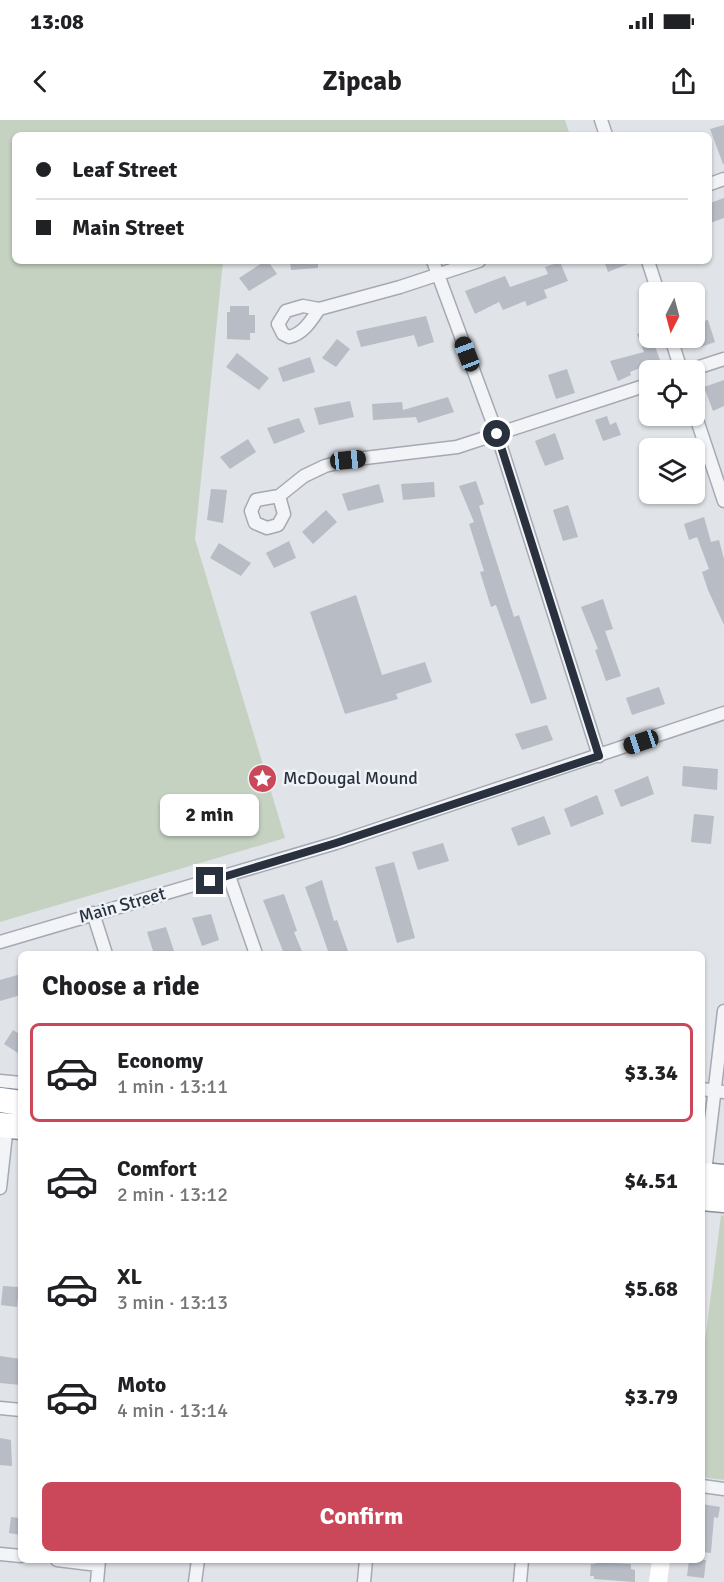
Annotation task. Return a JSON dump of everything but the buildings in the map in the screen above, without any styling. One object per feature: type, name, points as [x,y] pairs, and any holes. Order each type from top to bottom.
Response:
[{"type":"highway","points":[[0,1100],[18,1103]]},
{"type":"highway","points":[[706,1187],[724,1200]]},
{"type":"street","points":[[434,264],[497,434],[599,756]]},
{"type":"street","points":[[319,309],[470,264]]},
{"type":"street","points":[[649,264],[655,282]]},
{"type":"street","points":[[705,365],[724,359]]},
{"type":"street","points":[[279,496],[304,476],[325,466],[348,460],[457,447],[639,388]]},
{"type":"street","points":[[699,426],[724,501]]},
{"type":"street","name":"Main Street","points":[[0,942],[93,913],[229,876],[599,756],[724,712]]},
{"type":"street","points":[[229,876],[255,951]]},
{"type":"street","points":[[93,913],[105,951]]},
{"type":"street","points":[[706,1187],[714,1090],[724,1011]]},
{"type":"street","points":[[0,1081],[18,1083]]},
{"type":"street","points":[[0,1188],[9,1126]]},
{"type":"street","points":[[0,1408],[18,1410]]},
{"type":"street","points":[[705,1486],[724,1489]]},
{"type":"street","points":[[0,1554],[18,1556]]},
{"type":"street","points":[[96,1582],[99,1563]]},
{"type":"street","points":[[195,1582],[198,1563]]},
{"type":"street","points":[[364,1582],[366,1563]]},
{"type":"street","points":[[520,1582],[522,1563]]},
{"type":"street","points":[[658,1582],[661,1563]]},
{"type":"green space","points":[[0,120],[565,120],[569,132],[12,132],[12,264],[223,264],[195,539],[285,838],[0,922]]},
{"type":"green space","points":[[721,1215],[724,1216],[724,1480],[705,1477],[705,1341]]},
{"type":"place","name":"McDougal Mound","points":[[262,778]]},
{"type":"route","points":[[210,881],[336,843],[599,756],[497,434]]}]
